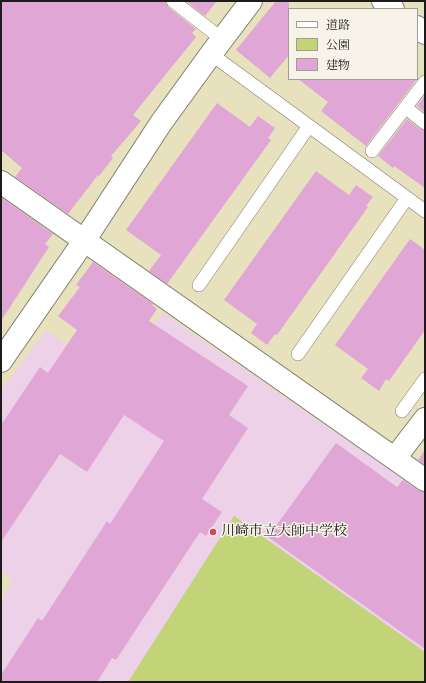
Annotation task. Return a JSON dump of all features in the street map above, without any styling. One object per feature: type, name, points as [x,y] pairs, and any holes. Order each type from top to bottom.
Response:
[{"type":"street","points":[[1,361],[84,241],[161,123],[216,46],[251,1]]},
{"type":"street","points":[[383,1],[392,8]]},
{"type":"street","points":[[1,182],[425,480]]},
{"type":"street","points":[[395,458],[425,419]]},
{"type":"lane","points":[[173,1],[216,46],[309,126],[425,211]]},
{"type":"lane","points":[[372,151],[425,82]]},
{"type":"lane","points":[[406,108],[425,123]]},
{"type":"lane","points":[[199,285],[309,126]]},
{"type":"lane","points":[[298,354],[407,198]]},
{"type":"lane","points":[[402,411],[425,379]]},
{"type":"shaded area","name":"川崎市立大師中学校","points":[[163,313],[425,494],[425,682],[1,682],[1,603],[13,580],[1,571],[1,391],[46,330],[113,378]]},
{"type":"green space","points":[[234,516],[425,652],[425,682],[128,682]]},
{"type":"building","points":[[1,1],[165,1],[168,7],[196,29],[192,33],[196,37],[133,115],[141,121],[111,156],[113,158],[68,214],[15,177],[22,168],[1,150]]},
{"type":"building","points":[[186,1],[217,1],[205,16]]},
{"type":"building","points":[[276,1],[289,1],[288,56],[270,78],[236,50]]},
{"type":"building","points":[[299,80],[416,80],[366,146],[321,111],[328,102]]},
{"type":"building","points":[[425,95],[425,113],[417,106]]},
{"type":"building","points":[[217,103],[250,127],[258,116],[275,128],[268,138],[271,140],[167,284],[149,271],[161,255],[126,230]]},
{"type":"building","points":[[407,119],[425,131],[425,188],[394,166],[393,168],[378,156]]},
{"type":"building","points":[[316,171],[349,195],[356,185],[373,197],[366,206],[368,207],[277,335],[275,334],[267,345],[251,333],[257,324],[224,300]]},
{"type":"building","points":[[1,197],[53,234],[45,244],[49,247],[1,321]]},
{"type":"building","points":[[410,239],[425,250],[425,330],[389,381],[386,379],[379,391],[361,378],[368,369],[335,345]]},
{"type":"building","points":[[93,262],[153,304],[152,305],[157,309],[149,321],[248,386],[229,415],[248,428],[202,499],[222,512],[206,536],[200,532],[116,660],[112,658],[97,682],[1,682],[1,675],[38,618],[42,621],[107,521],[110,524],[164,441],[124,415],[87,472],[60,454],[1,542],[1,425],[40,367],[48,373],[77,330],[58,316],[80,287],[76,285]]},
{"type":"building","points":[[336,443],[397,487],[403,480],[418,490],[425,492],[425,649],[268,537]]},
{"type":"building","points":[[425,450],[425,465],[418,460]]},
{"type":"place","name":"川崎市立大師中学校","points":[[213,532]]}]
